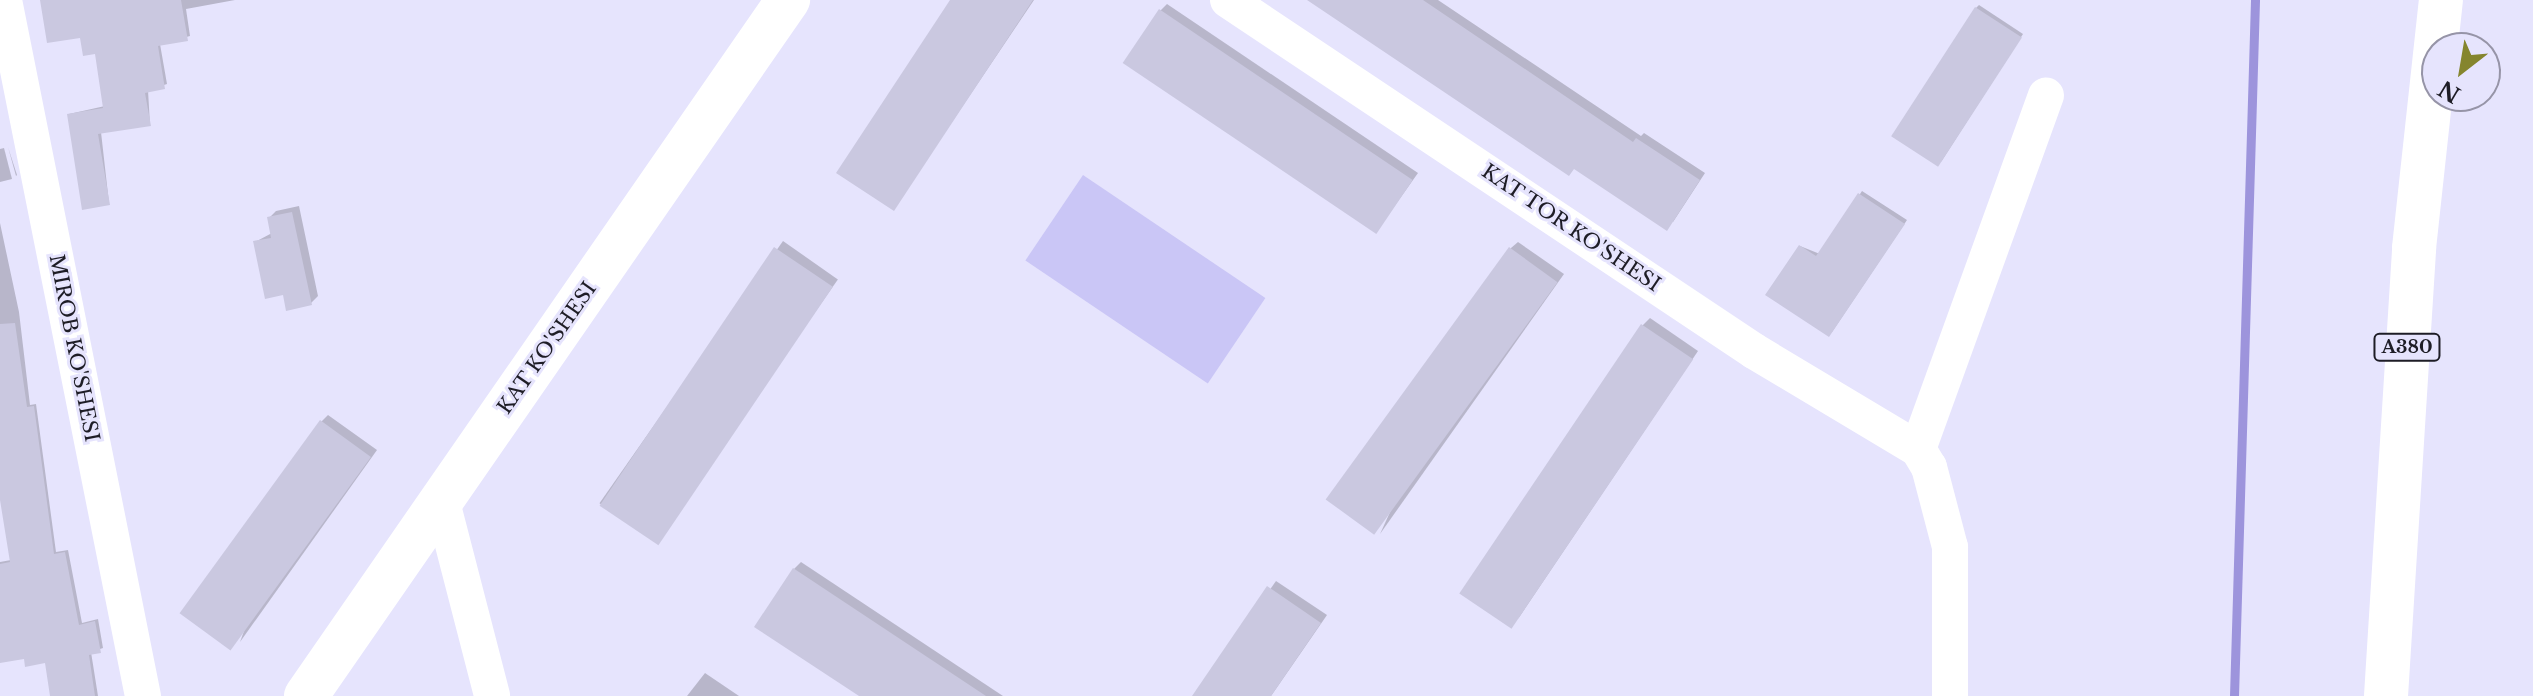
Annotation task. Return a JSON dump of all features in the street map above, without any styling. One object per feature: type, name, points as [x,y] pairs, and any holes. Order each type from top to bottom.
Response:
[{"type":"main road","name":"KAT KO'SHESI","points":[[306,696],[788,0]]},
{"type":"main road","name":"A380","points":[[2386,696],[2414,248],[2441,0]]},
{"type":"street","name":"MIROB KO'SHESI","points":[[4,0],[143,696]]},
{"type":"street","name":"KAT TOR KO'SHESI","points":[[1228,0],[1754,351],[1918,449]]},
{"type":"street","points":[[1950,696],[1950,547],[1929,467],[1918,449],[2046,95]]},
{"type":"street","points":[[442,502],[492,696]]},
{"type":"shaded area","points":[[1083,175],[1265,298],[1208,383],[1025,260]]},
{"type":"building","points":[[40,0],[181,0],[188,41],[158,46],[165,89],[145,93],[151,126],[98,134],[110,205],[82,210],[67,114],[103,108],[95,54],[83,56],[80,38],[47,43]]},
{"type":"building","points":[[950,0],[1033,0],[894,211],[836,173]]},
{"type":"building","points":[[1307,0],[1423,0],[1633,142],[1636,138],[1700,180],[1667,231],[1574,169],[1569,176]]},
{"type":"building","points":[[1975,7],[2022,37],[1938,167],[1891,136]]},
{"type":"building","points":[[1159,9],[1413,180],[1376,234],[1123,63]]},
{"type":"building","points":[[1858,193],[1905,224],[1829,337],[1765,295],[1799,245],[1816,256]]},
{"type":"building","points":[[292,212],[312,305],[286,311],[283,295],[265,299],[253,241],[271,238],[267,217]]},
{"type":"building","points":[[774,247],[833,287],[658,545],[600,506]]},
{"type":"building","points":[[1509,247],[1558,282],[1374,535],[1326,499]]},
{"type":"building","points":[[15,323],[27,407],[34,406],[54,554],[65,552],[79,625],[95,621],[101,653],[89,655],[95,696],[50,696],[45,663],[25,667],[24,659],[0,663],[0,564],[10,562],[0,500],[0,324]]},
{"type":"building","points":[[1641,324],[1693,359],[1511,629],[1459,593]]},
{"type":"building","points":[[320,420],[371,457],[230,650],[180,613]]},
{"type":"building","points":[[793,568],[986,696],[859,696],[754,627]]},
{"type":"building","points":[[1267,586],[1321,623],[1271,696],[1192,696]]},
{"type":"waterway","points":[[2234,696],[2255,0]]}]
